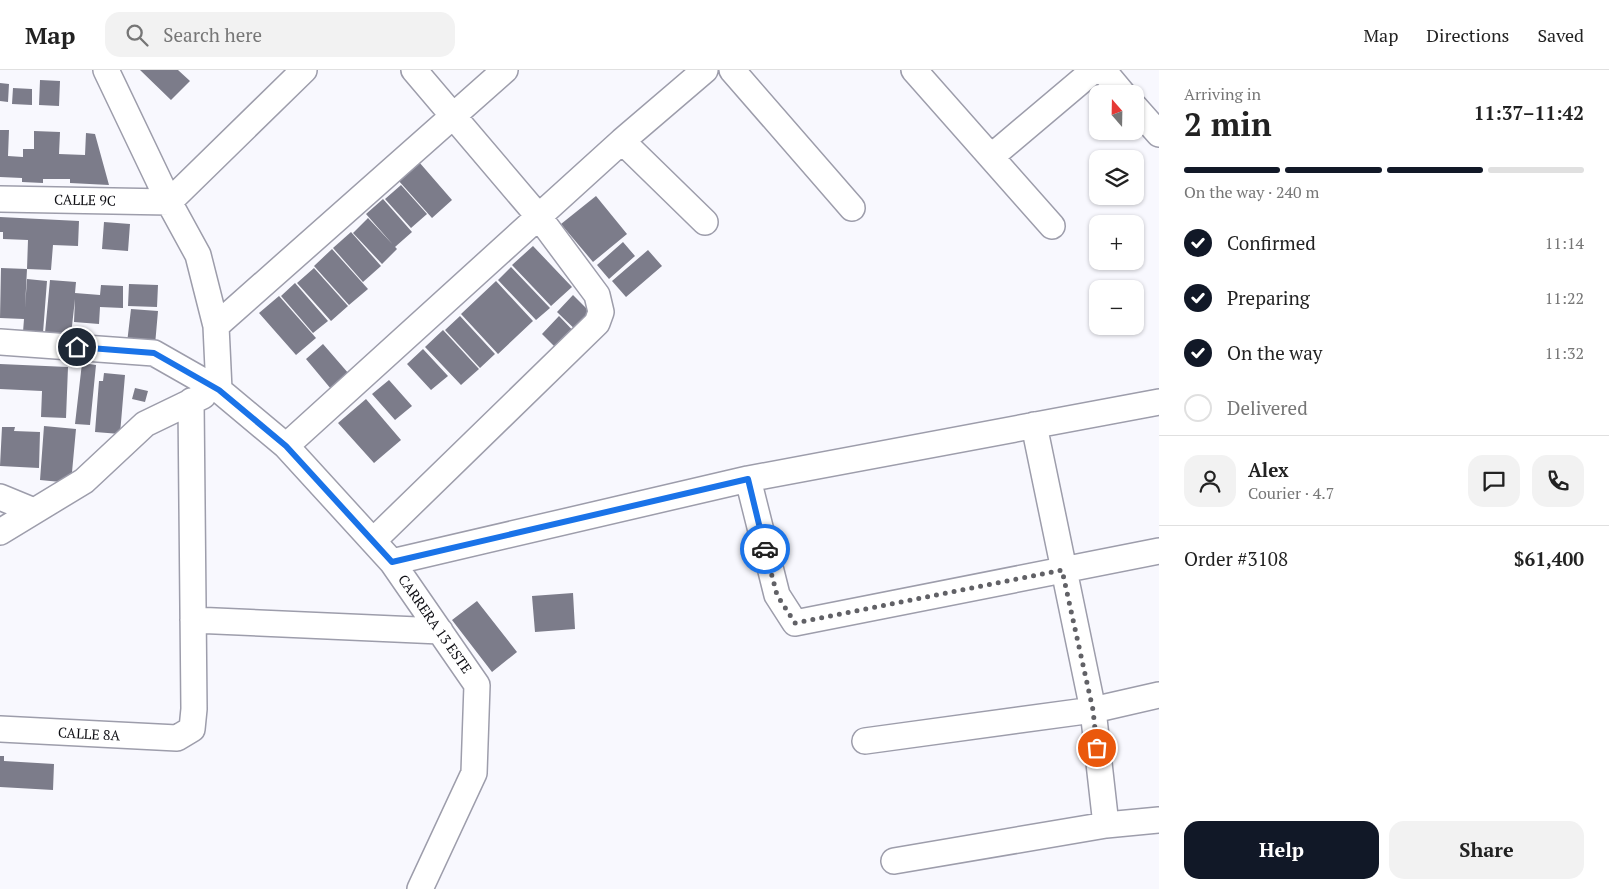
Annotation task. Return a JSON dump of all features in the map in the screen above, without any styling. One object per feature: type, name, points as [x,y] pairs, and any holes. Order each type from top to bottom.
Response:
[{"type":"street","points":[[0,532],[84,481],[145,424],[191,401],[219,390],[216,326],[198,255],[106,70]]},
{"type":"street","points":[[170,202],[304,70]]},
{"type":"street","points":[[373,541],[597,323],[601,312],[597,295],[539,217],[414,70]]},
{"type":"street","points":[[216,326],[505,70]]},
{"type":"street","points":[[286,446],[622,141],[705,70]]},
{"type":"street","points":[[732,70],[852,208]]},
{"type":"street","points":[[914,70],[1052,226]]},
{"type":"street","points":[[990,157],[1094,70]]},
{"type":"street","points":[[1102,70],[1116,85]]},
{"type":"street","points":[[1144,117],[1159,134]]},
{"type":"street","points":[[622,141],[705,222]]},
{"type":"street","name":"CALLE 9C","points":[[0,199],[170,202]]},
{"type":"street","name":"CARRERA 13 ESTE","points":[[0,342],[154,353],[219,390],[286,446],[392,562],[476,685],[474,773],[420,889]]},
{"type":"street","points":[[191,401],[193,620],[440,631]]},
{"type":"street","points":[[392,562],[748,479],[1159,402]]},
{"type":"street","points":[[1034,426],[1062,570],[1093,710],[1106,825]]},
{"type":"street","points":[[748,479],[777,595],[795,623],[1159,552]]},
{"type":"street","points":[[0,498],[34,512]]},
{"type":"street","name":"CALLE 8A","points":[[0,729],[177,738],[192,729],[194,709],[193,620]]},
{"type":"street","points":[[865,741],[1093,710],[1159,695]]},
{"type":"street","points":[[894,861],[1106,825],[1159,820]]},
{"type":"building","points":[[140,70],[178,70],[190,81],[171,100]]},
{"type":"building","points":[[40,80],[60,81],[59,106],[39,105]]},
{"type":"building","points":[[0,83],[9,84],[8,102],[0,101]]},
{"type":"building","points":[[13,88],[32,89],[32,105],[12,104]]},
{"type":"building","points":[[0,130],[9,130],[8,156],[23,157],[23,149],[34,149],[34,131],[60,132],[59,154],[85,155],[86,133],[95,134],[109,185],[70,183],[70,179],[43,179],[43,183],[22,182],[22,178],[0,177]]},
{"type":"building","points":[[419,162],[452,200],[432,218],[398,180]]},
{"type":"building","points":[[401,185],[427,214],[411,228],[385,199]]},
{"type":"building","points":[[596,196],[627,234],[593,262],[561,224]]},
{"type":"building","points":[[383,199],[412,232],[395,247],[366,214]]},
{"type":"building","points":[[0,217],[79,221],[78,246],[53,245],[51,270],[27,269],[28,240],[3,239],[3,232],[0,232]]},
{"type":"building","points":[[368,218],[397,249],[382,264],[353,233]]},
{"type":"building","points":[[104,222],[130,224],[128,251],[102,249]]},
{"type":"building","points":[[351,232],[381,266],[363,282],[333,248]]},
{"type":"building","points":[[623,242],[635,256],[609,279],[597,265]]},
{"type":"building","points":[[533,246],[572,287],[551,306],[512,265]]},
{"type":"building","points":[[332,249],[368,289],[349,305],[314,266]]},
{"type":"building","points":[[648,250],[662,266],[626,297],[612,281]]},
{"type":"building","points":[[511,267],[550,308],[536,320],[498,280]]},
{"type":"building","points":[[1,268],[27,269],[25,308],[27,279],[47,281],[43,333],[23,332],[24,319],[0,318]]},
{"type":"building","points":[[314,268],[348,306],[331,321],[297,283]]},
{"type":"building","points":[[50,280],[76,282],[75,293],[100,295],[101,285],[123,286],[123,308],[100,307],[99,324],[74,322],[75,299],[71,335],[45,333]]},
{"type":"building","points":[[496,281],[533,321],[498,354],[461,314]]},
{"type":"building","points":[[295,283],[328,321],[313,333],[281,296]]},
{"type":"building","points":[[129,284],[158,285],[157,307],[128,306]]},
{"type":"building","points":[[573,295],[597,319],[582,336],[557,312]]},
{"type":"building","points":[[279,296],[316,338],[296,355],[259,313]]},
{"type":"building","points":[[131,309],[158,311],[155,345],[127,343]]},
{"type":"building","points":[[460,316],[495,354],[480,368],[445,330]]},
{"type":"building","points":[[559,316],[580,338],[563,355],[542,334]]},
{"type":"building","points":[[443,330],[479,369],[461,385],[425,347]]},
{"type":"building","points":[[323,344],[349,374],[331,389],[306,359]]},
{"type":"building","points":[[423,349],[448,376],[431,390],[407,364]]},
{"type":"building","points":[[82,363],[96,365],[90,425],[75,424]]},
{"type":"building","points":[[0,364],[68,367],[66,418],[41,417],[42,391],[0,389]]},
{"type":"building","points":[[104,373],[125,375],[120,434],[95,432],[99,381],[103,381]]},
{"type":"building","points":[[389,380],[412,406],[395,420],[372,394]]},
{"type":"building","points":[[135,388],[148,391],[145,402],[132,399]]},
{"type":"building","points":[[366,399],[401,440],[374,463],[338,423]]},
{"type":"building","points":[[44,426],[76,429],[71,483],[40,480]]},
{"type":"building","points":[[2,427],[15,427],[14,431],[40,432],[39,468],[0,466]]},
{"type":"building","points":[[573,593],[575,629],[535,632],[532,596]]},
{"type":"building","points":[[477,601],[517,652],[492,672],[452,620]]},
{"type":"building","points":[[0,756],[4,756],[4,761],[54,764],[53,790],[0,787]]},
{"type":"way so far","points":[[765,549],[777,595],[795,623],[1062,570],[1093,710],[1097,748]]},
{"type":"route","points":[[77,347],[154,353],[219,390],[286,446],[392,562],[748,479],[765,549]]}]
